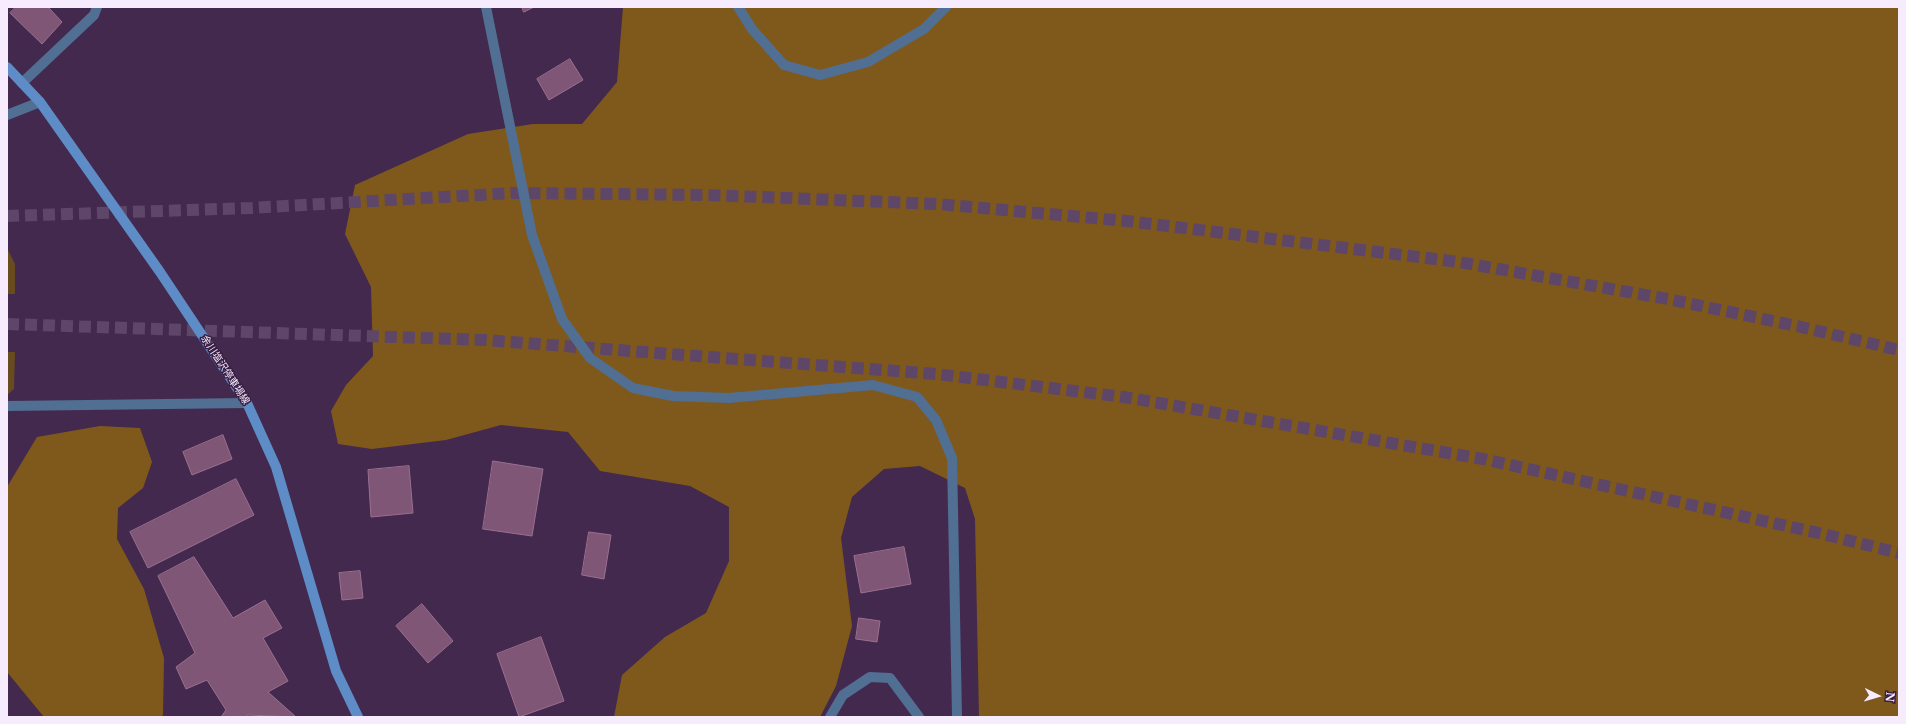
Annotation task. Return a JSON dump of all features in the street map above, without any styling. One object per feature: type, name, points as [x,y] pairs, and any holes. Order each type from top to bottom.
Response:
[{"type":"main road","name":"余川塩沢停車場線","points":[[7,67],[40,102],[160,272],[247,402],[276,468],[336,671],[358,717]]},
{"type":"street","points":[[22,84],[94,15],[97,7]]},
{"type":"street","points":[[486,7],[532,235],[562,319],[590,358],[633,388],[673,396],[729,398],[873,385],[917,397],[936,420],[952,458],[957,717]]},
{"type":"street","points":[[738,7],[752,29],[784,65],[820,75],[868,62],[924,29],[946,7]]},
{"type":"street","points":[[7,115],[40,102]]},
{"type":"street","points":[[7,406],[247,402]]},
{"type":"street","points":[[830,717],[843,695],[870,676],[890,678],[919,717]]},
{"type":"shaded area","points":[[623,7],[1899,7],[1899,717],[979,717],[975,519],[965,488],[920,466],[884,469],[852,497],[841,538],[852,626],[836,686],[820,717],[614,717],[622,675],[665,637],[706,613],[729,561],[729,507],[690,486],[600,471],[568,432],[501,425],[446,440],[372,449],[338,444],[331,411],[346,385],[373,356],[371,287],[345,234],[355,185],[468,134],[533,124],[582,124],[617,82]]},
{"type":"shaded area","points":[[7,248],[15,264],[15,294],[7,294]]},
{"type":"shaded area","points":[[7,352],[15,352],[14,389],[7,395]]},
{"type":"shaded area","points":[[100,426],[140,428],[152,462],[143,488],[118,508],[117,539],[144,589],[164,658],[163,715],[161,717],[44,717],[7,672],[7,487],[37,437]]},
{"type":"building","points":[[16,7],[48,7],[62,22],[42,44],[10,13]]},
{"type":"building","points":[[522,7],[534,7],[524,12]]},
{"type":"building","points":[[570,59],[583,80],[549,100],[537,79]]},
{"type":"building","points":[[223,435],[232,459],[192,475],[183,452]]},
{"type":"building","points":[[493,461],[543,469],[532,536],[483,529]]},
{"type":"building","points":[[409,466],[413,513],[371,517],[368,470]]},
{"type":"building","points":[[236,479],[254,515],[148,568],[130,532]]},
{"type":"building","points":[[589,532],[611,535],[604,579],[582,575]]},
{"type":"building","points":[[904,547],[911,584],[861,593],[854,556]]},
{"type":"building","points":[[194,557],[233,618],[265,600],[282,628],[263,638],[288,681],[268,692],[296,717],[247,715],[247,717],[221,717],[226,710],[207,680],[186,689],[176,667],[195,653],[158,576]]},
{"type":"building","points":[[360,571],[363,598],[342,600],[339,573]]},
{"type":"building","points":[[422,604],[453,641],[428,663],[396,626]]},
{"type":"building","points":[[859,618],[880,621],[877,642],[856,639]]},
{"type":"building","points":[[541,637],[564,701],[519,717],[497,654]]},
{"type":"tunnel","points":[[7,216],[251,208],[512,193],[709,195],[938,204],[1127,221],[1459,262],[1668,299],[1797,326],[1899,350]]},
{"type":"tunnel","points":[[7,324],[485,340],[936,374],[1124,397],[1483,459],[1823,534],[1899,553]]}]
